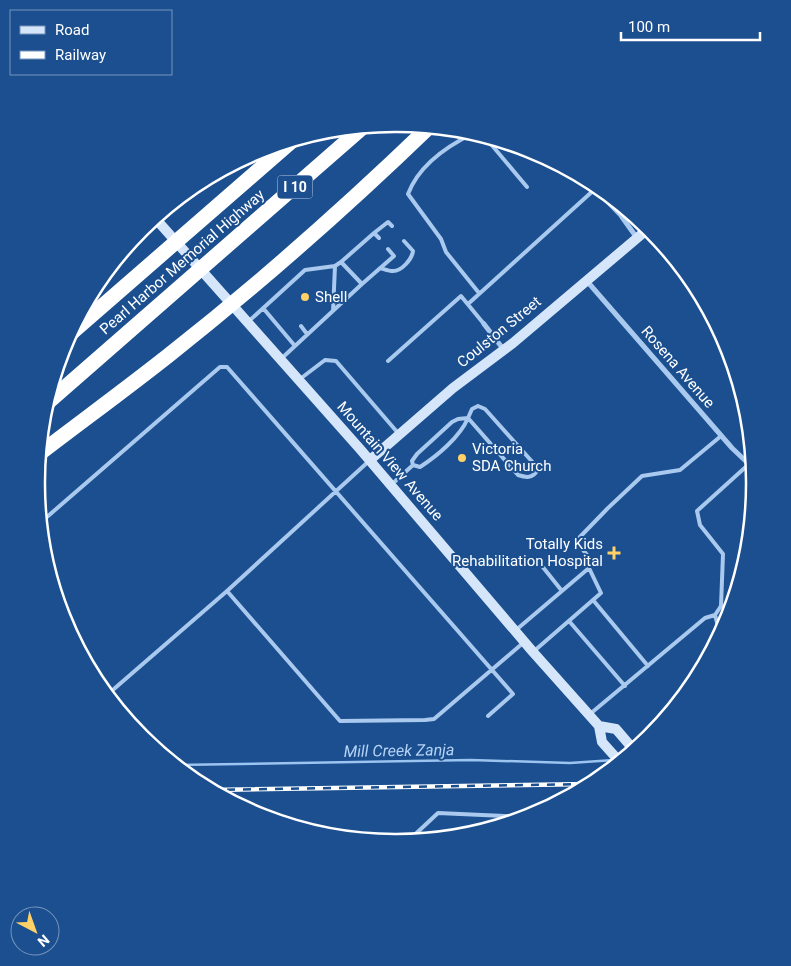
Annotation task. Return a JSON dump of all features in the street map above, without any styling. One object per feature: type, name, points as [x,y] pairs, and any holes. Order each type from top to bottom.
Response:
[{"type":"highway","points":[[47,448],[170,355],[231,304],[375,180],[422,133]]},
{"type":"highway","name":"Pearl Harbor Memorial Highway","points":[[56,395],[354,135]]},
{"type":"highway","name":"Pearl Harbor Memorial Highway","points":[[85,321],[279,153]]},
{"type":"main road","name":"Mountain View Avenue","points":[[160,223],[370,460],[524,642],[589,715],[599,726],[616,729],[630,744]]},
{"type":"main road","name":"Coulston Street","points":[[370,460],[453,388],[504,350],[642,234]]},
{"type":"main road","points":[[599,726],[602,742],[615,756]]},
{"type":"street","points":[[622,217],[637,238]]},
{"type":"street","name":"Rosena Avenue","points":[[586,280],[721,436],[745,460]]},
{"type":"street","points":[[484,324],[504,350]]},
{"type":"lane","points":[[463,139],[428,164],[411,185],[408,194],[441,239],[446,252],[479,293]]},
{"type":"lane","points":[[493,146],[527,187]]},
{"type":"lane","points":[[468,304],[590,192]]},
{"type":"lane","points":[[615,209],[622,217]]},
{"type":"lane","points":[[248,323],[305,270],[335,266],[388,222],[392,226]]},
{"type":"lane","points":[[374,233],[379,238]]},
{"type":"lane","points":[[380,268],[392,272],[399,270],[412,258],[413,251],[404,241]]},
{"type":"lane","points":[[280,360],[394,256],[388,249]]},
{"type":"lane","points":[[341,262],[362,284]]},
{"type":"lane","points":[[333,311],[335,266]]},
{"type":"lane","points":[[388,361],[462,296],[484,324]]},
{"type":"lane","points":[[275,297],[279,301]]},
{"type":"lane","points":[[263,308],[295,346]]},
{"type":"lane","points":[[301,326],[308,334]]},
{"type":"lane","points":[[298,380],[325,360],[336,361],[399,435]]},
{"type":"lane","points":[[47,517],[220,367],[227,368],[513,694],[488,716]]},
{"type":"lane","points":[[413,465],[420,467],[427,463],[460,433],[472,409],[478,406],[485,409],[536,466],[537,471],[534,476],[528,478],[518,475],[468,418]]},
{"type":"lane","points":[[391,485],[413,465],[414,457],[452,422],[468,418]]},
{"type":"lane","points":[[533,652],[601,593],[589,568],[587,555],[576,542],[606,509],[642,476],[680,470],[721,436]]},
{"type":"lane","points":[[113,690],[227,591],[370,460]]},
{"type":"lane","points":[[589,715],[704,618],[715,615],[721,606],[723,554],[700,525],[697,511],[745,471]]},
{"type":"lane","points":[[538,561],[562,592]]},
{"type":"lane","points":[[515,631],[589,568]]},
{"type":"lane","points":[[227,591],[340,721],[434,719],[524,642]]},
{"type":"lane","points":[[593,600],[648,666]]},
{"type":"lane","points":[[715,615],[717,622]]},
{"type":"lane","points":[[568,621],[625,686]]},
{"type":"lane","points":[[416,833],[438,813],[505,816]]},
{"type":"waterway","name":"Mill Creek Zanja","points":[[188,765],[471,760],[570,763],[610,760]]},
{"type":"railway","points":[[226,790],[575,784]]},
{"type":"place","name":"Shell","points":[[305,297]]},
{"type":"place","name":"Victoria SDA Church","points":[[462,458]]},
{"type":"place","name":"Totally Kids Rehabilitation Hospital","points":[[614,553]]}]
